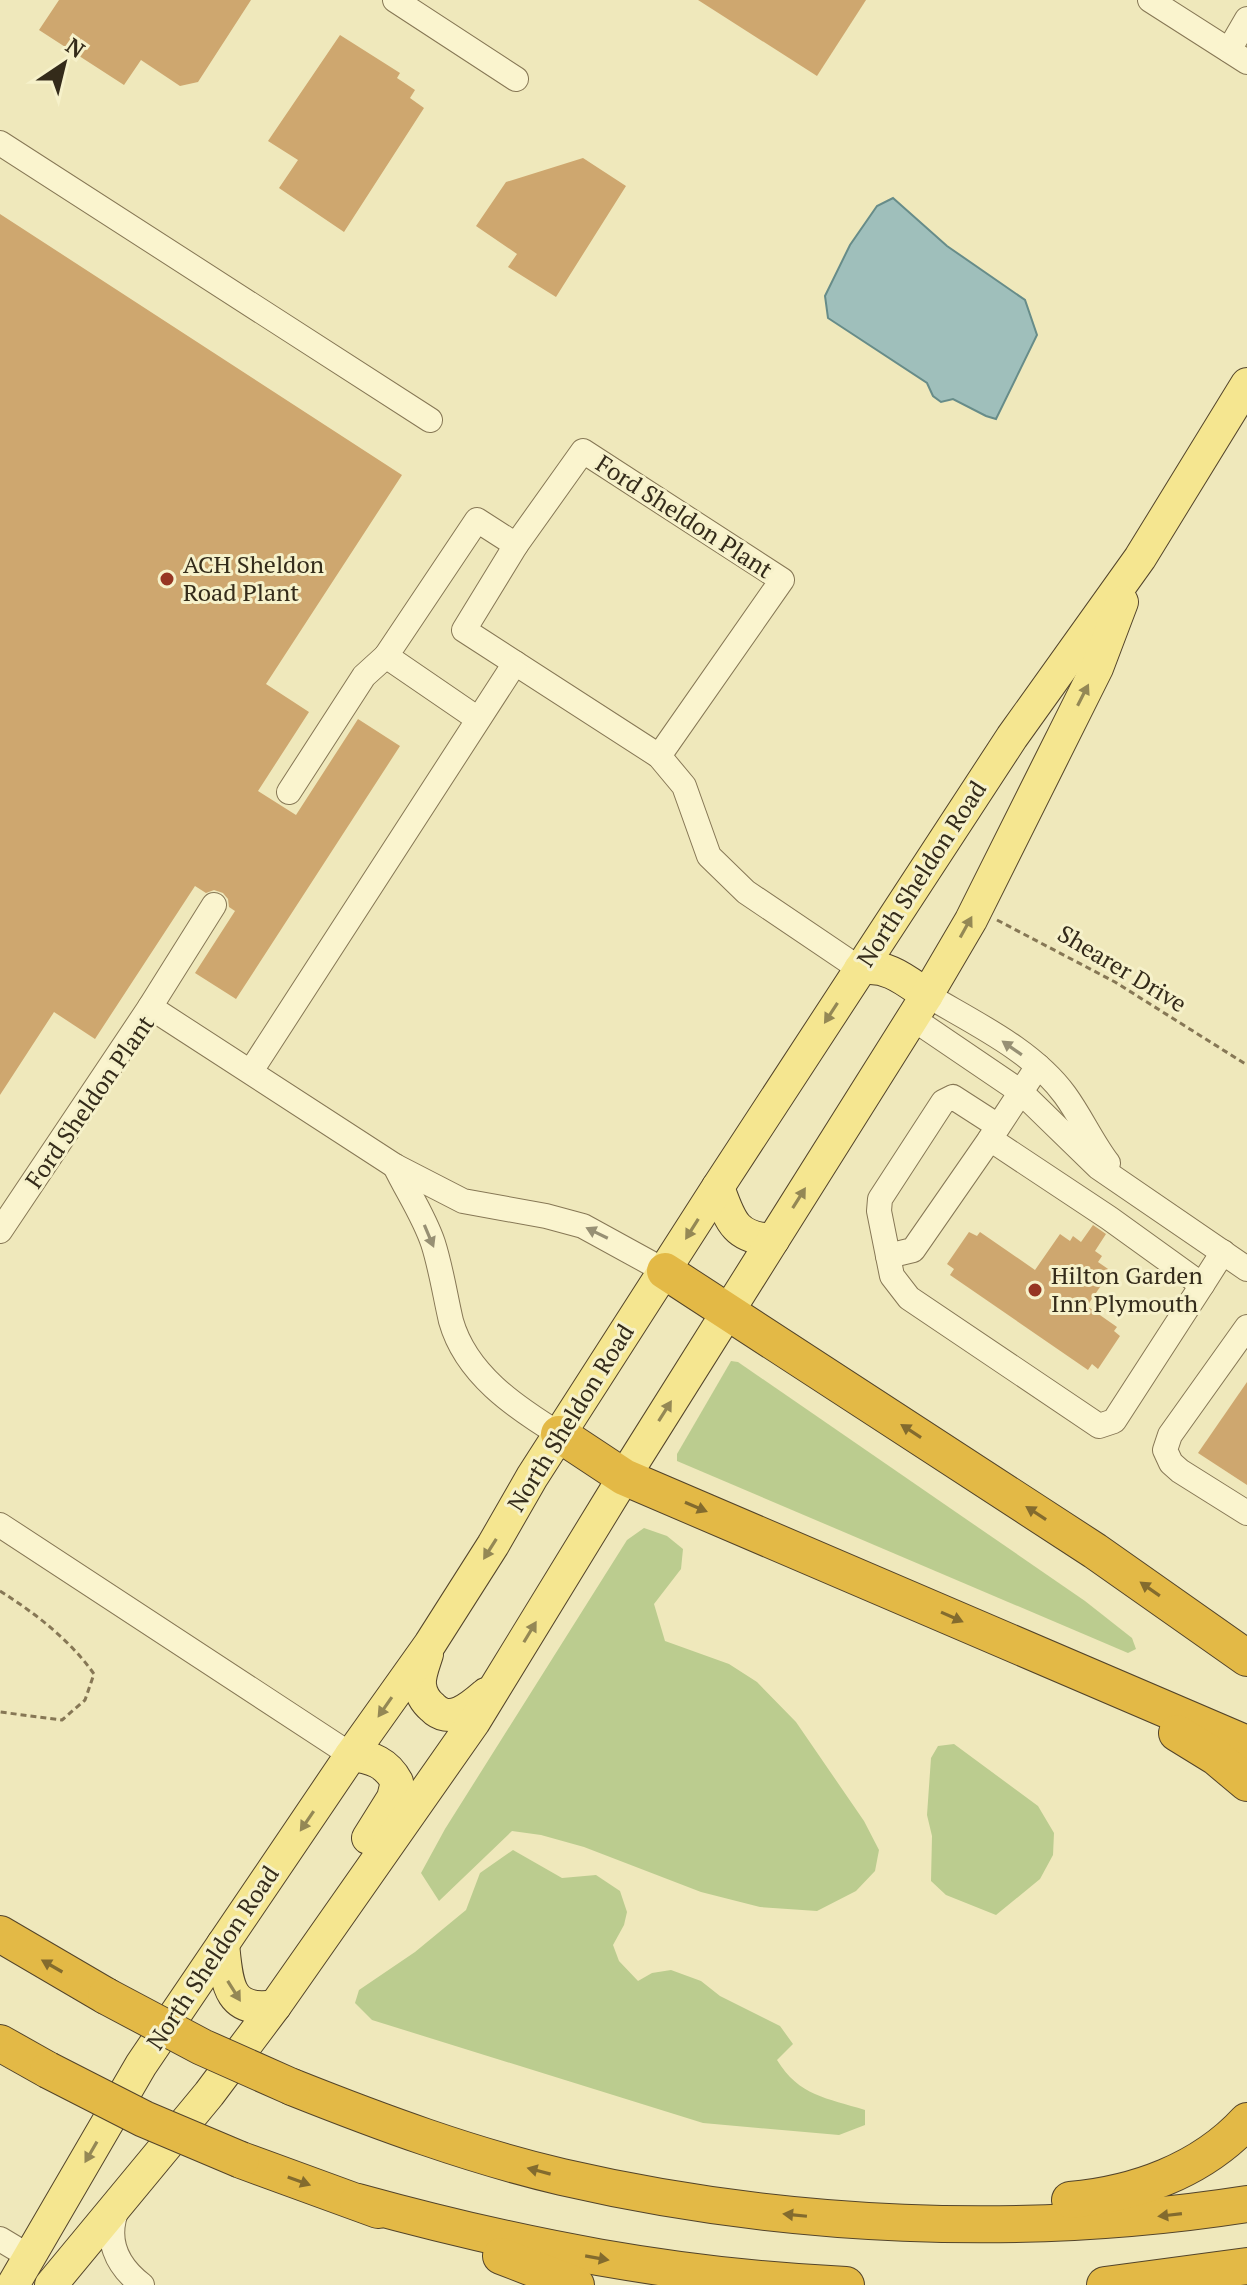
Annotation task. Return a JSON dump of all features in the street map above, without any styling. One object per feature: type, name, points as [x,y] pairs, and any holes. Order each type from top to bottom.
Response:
[{"type":"highway","points":[[665,1271],[1095,1551],[1247,1655]]},
{"type":"highway","points":[[559,1434],[624,1477],[1247,1744]]},
{"type":"highway","points":[[1011,1643],[1096,1693],[1194,1742],[1247,1783]]},
{"type":"highway","points":[[0,1934],[202,2047],[292,2087],[395,2128],[560,2176],[729,2208],[873,2220],[1014,2224],[1156,2217],[1247,2204]]},
{"type":"highway","points":[[0,2043],[144,2119],[241,2160],[576,2285]]},
{"type":"highway","points":[[873,2220],[1115,2194],[1152,2183],[1193,2163],[1219,2146],[1247,2121]]},
{"type":"highway","points":[[358,2202],[485,2236],[637,2265],[758,2281],[846,2285]]},
{"type":"highway","points":[[1105,2285],[1247,2266]]},
{"type":"main road","name":"North Sheldon Road","points":[[13,2285],[141,2065],[430,1644],[559,1434],[718,1187],[1012,737],[1140,558],[1247,384]]},
{"type":"main road","name":"North Sheldon Road","points":[[60,2282],[275,2006],[498,1683],[919,1006],[976,909],[1097,668],[1140,558]]},
{"type":"main road","points":[[860,969],[871,967],[891,972],[919,1006]]},
{"type":"main road","points":[[718,1187],[737,1229],[750,1237],[773,1240]]},
{"type":"main road","points":[[430,1644],[420,1689],[434,1710],[445,1716],[455,1715],[498,1683]]},
{"type":"main road","points":[[305,1963],[313,1924],[393,1798],[397,1782],[391,1770],[365,1756],[351,1755]]},
{"type":"main road","points":[[223,1944],[226,1979],[232,1994],[244,2005],[259,2008],[275,2006]]},
{"type":"street","points":[[395,0],[516,79]]},
{"type":"street","points":[[1150,0],[1238,56],[1247,19]]},
{"type":"street","points":[[0,143],[430,420]]},
{"type":"street","name":"Ford Sheldon Plant","points":[[659,756],[782,580],[583,451],[516,545],[464,630],[659,756],[684,786],[709,856],[746,892],[860,969]]},
{"type":"street","points":[[289,792],[364,676],[386,656],[477,520],[516,545]]},
{"type":"street","points":[[386,656],[478,719]]},
{"type":"street","points":[[251,1071],[515,663]]},
{"type":"street","points":[[150,1007],[214,905]]},
{"type":"street","points":[[919,1006],[1002,1040],[1038,1066],[1065,1095],[1069,1124]]},
{"type":"street","points":[[919,1006],[1021,1092],[1069,1124],[1098,1167],[1247,1269]]},
{"type":"street","name":"Ford Sheldon Plant","points":[[0,1231],[150,1007],[395,1166],[463,1201],[583,1226],[665,1271]]},
{"type":"street","points":[[888,1256],[913,1250],[1038,1066]]},
{"type":"street","points":[[1202,1285],[994,1133],[953,1097],[943,1102],[880,1199],[879,1211],[892,1276],[909,1298],[1099,1426],[1114,1421],[1202,1285],[1223,1252]]},
{"type":"street","points":[[395,1166],[432,1240],[452,1323],[464,1352],[483,1378],[528,1415],[559,1434]]},
{"type":"street","points":[[1247,1327],[1170,1435],[1165,1450],[1171,1463],[1180,1471],[1247,1513]]},
{"type":"street","points":[[0,1525],[351,1755]]},
{"type":"street","points":[[120,2203],[112,2227],[115,2253],[123,2268],[142,2285]]},
{"type":"street","points":[[0,2239],[36,2246],[60,2282]]},
{"type":"path","name":"Shearer Drive","points":[[976,909],[1115,982],[1247,1065]]},
{"type":"path","points":[[0,1591],[57,1633],[79,1653],[94,1674],[85,1700],[62,1720],[0,1712]]},
{"type":"green space","points":[[731,1361],[738,1362],[1085,1601],[1132,1638],[1136,1649],[1128,1653],[677,1461],[677,1454]]},
{"type":"green space","points":[[644,1528],[667,1536],[683,1549],[681,1569],[654,1604],[665,1641],[729,1664],[757,1682],[796,1722],[864,1821],[879,1850],[875,1871],[856,1891],[817,1911],[760,1907],[701,1892],[584,1847],[512,1831],[439,1901],[421,1873],[445,1829],[627,1540]]},
{"type":"green space","points":[[954,1744],[1038,1806],[1054,1833],[1053,1855],[1040,1879],[996,1915],[946,1895],[931,1881],[932,1836],[927,1815],[931,1758],[938,1746]]},
{"type":"green space","points":[[513,1850],[562,1878],[596,1875],[620,1891],[627,1912],[613,1945],[619,1961],[638,1981],[652,1973],[671,1970],[701,1981],[720,1996],[780,2026],[793,2044],[777,2060],[786,2072],[815,2094],[865,2110],[865,2125],[839,2135],[703,2123],[372,2020],[355,2003],[359,1990],[415,1952],[466,1910],[480,1873]]},
{"type":"water","points":[[893,198],[947,246],[1025,300],[1037,335],[996,419],[953,399],[941,402],[933,396],[927,383],[828,318],[825,296],[850,245],[877,206]]},
{"type":"building","points":[[59,0],[251,0],[198,82],[180,86],[141,60],[124,85],[39,30]]},
{"type":"building","points":[[698,0],[866,0],[817,76]]},
{"type":"building","points":[[340,35],[400,73],[397,78],[415,90],[410,98],[424,108],[344,232],[279,188],[298,160],[268,141]]},
{"type":"building","points":[[583,158],[626,186],[556,297],[508,267],[517,254],[476,226],[506,182]]},
{"type":"building","name":"ACH Sheldon Road Plant","points":[[0,214],[402,475],[266,684],[309,712],[258,791],[296,815],[358,719],[400,746],[236,999],[195,973],[235,911],[229,907],[223,893],[214,890],[206,893],[195,886],[95,1039],[54,1012],[0,1095]]},
{"type":"building","name":"Hilton Garden Inn Plymouth","points":[[1093,1225],[1106,1234],[1095,1251],[1102,1256],[1098,1262],[1111,1271],[1087,1306],[1117,1327],[1114,1331],[1120,1336],[1098,1369],[1092,1364],[1088,1370],[950,1275],[954,1269],[947,1264],[969,1232],[977,1236],[980,1232],[1035,1270],[1060,1234],[1070,1241],[1073,1236],[1081,1242]]},
{"type":"building","points":[[1247,1382],[1247,1485],[1198,1453]]},
{"type":"place","name":"ACH Sheldon Road Plant","points":[[167,579]]},
{"type":"place","name":"Hilton Garden Inn Plymouth","points":[[1035,1290]]}]
